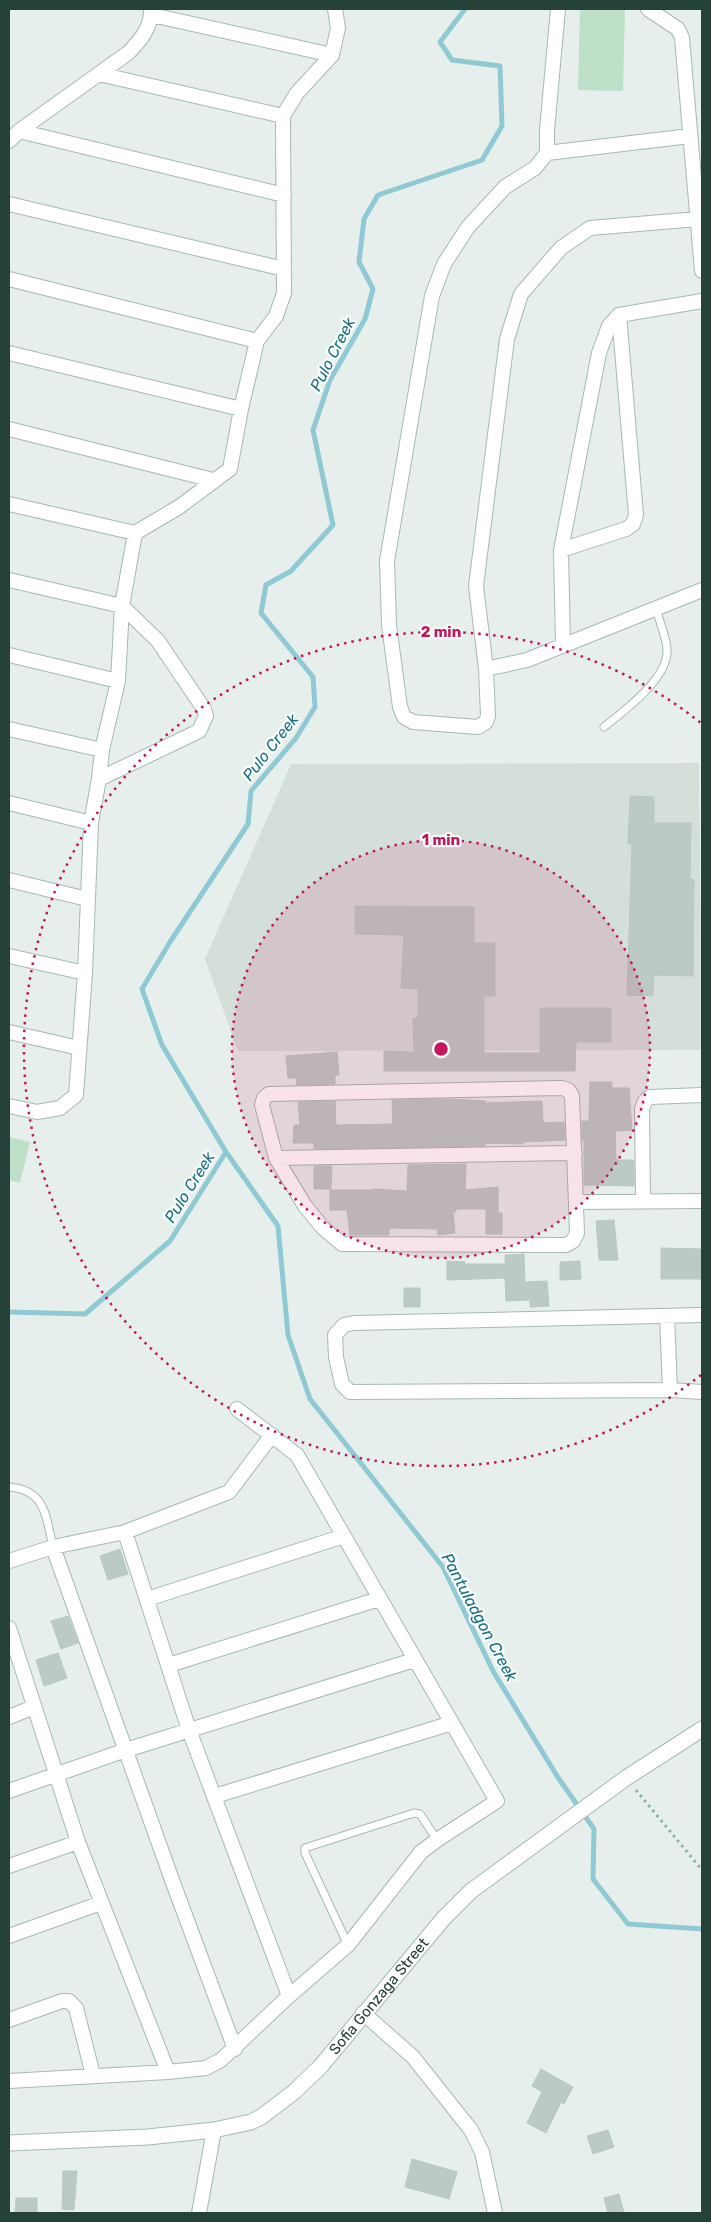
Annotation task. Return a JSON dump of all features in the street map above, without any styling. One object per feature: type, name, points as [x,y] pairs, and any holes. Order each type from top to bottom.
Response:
[{"type":"street","points":[[9,504],[135,533],[179,507],[230,469],[257,341],[276,316],[284,293],[283,116],[298,93],[332,55],[338,28],[335,9]]},
{"type":"street","points":[[558,9],[547,130],[547,153],[535,168],[505,187],[474,220],[444,264],[432,296],[387,561],[389,625],[400,707],[404,717],[413,722],[478,726],[486,722],[488,716],[486,669],[476,586],[507,339],[521,294],[561,248],[590,228],[698,219]]},
{"type":"street","points":[[648,9],[678,30],[682,38],[702,271]]},
{"type":"street","points":[[14,136],[128,53],[143,38],[152,12],[332,55]]},
{"type":"street","points":[[98,74],[283,116]]},
{"type":"street","points":[[14,136],[284,195]]},
{"type":"street","points":[[547,153],[690,136]]},
{"type":"street","points":[[9,204],[284,269]]},
{"type":"street","points":[[9,279],[257,341]]},
{"type":"street","points":[[563,646],[561,550],[599,353],[609,326],[619,315],[702,301]]},
{"type":"street","points":[[561,550],[626,529],[633,524],[636,515],[619,315]]},
{"type":"street","points":[[9,353],[241,410]]},
{"type":"street","points":[[9,429],[213,480]]},
{"type":"street","points":[[9,1106],[37,1112],[60,1108],[76,1095],[85,973],[91,823],[102,750],[118,681],[122,606],[135,533]]},
{"type":"street","points":[[9,580],[122,606],[158,641],[200,702],[206,716],[198,731],[99,779]]},
{"type":"street","points":[[486,669],[527,660],[702,590]]},
{"type":"street","points":[[9,655],[118,681]]},
{"type":"street","points":[[9,729],[102,750]]},
{"type":"street","points":[[9,803],[91,823]]},
{"type":"street","points":[[9,880],[88,899]]},
{"type":"street","points":[[9,956],[85,973]]},
{"type":"street","points":[[9,1032],[79,1048]]},
{"type":"street","points":[[562,1088],[568,1090],[572,1096],[575,1153],[577,1233],[573,1241],[566,1246],[342,1244],[323,1228],[305,1206],[276,1158],[262,1105],[264,1098],[269,1094],[562,1088]]},
{"type":"street","points":[[643,1200],[642,1109],[645,1101],[650,1097],[702,1095]]},
{"type":"street","points":[[276,1158],[575,1153]]},
{"type":"street","points":[[577,1202],[702,1201]]},
{"type":"street","points":[[702,1315],[354,1323],[344,1325],[335,1335],[336,1357],[342,1384],[350,1392],[670,1390],[702,1392]]},
{"type":"street","points":[[667,1316],[670,1390]]},
{"type":"street","points":[[9,2081],[168,2072],[206,2068],[221,2060],[235,2049],[289,1996],[348,1945],[421,1852],[497,1801],[297,1455],[237,1409]]},
{"type":"street","points":[[9,1561],[53,1547],[125,1532],[229,1492],[272,1435]]},
{"type":"street","points":[[125,1532],[190,1730],[289,1996]]},
{"type":"street","points":[[147,1599],[344,1536]]},
{"type":"street","points":[[53,1547],[172,1880],[235,2049]]},
{"type":"street","points":[[169,1665],[379,1599]]},
{"type":"street","points":[[9,1628],[11,1644],[34,1707],[78,1842],[168,2072]]},
{"type":"street","points":[[9,1791],[126,1750],[414,1660]]},
{"type":"street","points":[[9,1717],[34,1707]]},
{"type":"street","points":[[214,1796],[452,1723]]},
{"type":"street","name":"Sofia Gonzaga Street","points":[[9,2143],[148,2137],[214,2130],[250,2122],[261,2117],[321,2066],[442,1919],[471,1891],[626,1778],[702,1729]]},
{"type":"street","points":[[9,1866],[78,1842]]},
{"type":"street","points":[[9,1936],[101,1903]]},
{"type":"street","points":[[9,2020],[62,2001],[69,2001],[76,2008],[92,2075]]},
{"type":"street","points":[[364,2013],[413,2058],[471,2130],[482,2152],[495,2213]]},
{"type":"street","points":[[199,2213],[214,2130]]},
{"type":"lane","points":[[604,727],[635,702],[665,667],[667,649],[656,608]]},
{"type":"lane","points":[[9,1486],[32,1493],[40,1501],[53,1547]]},
{"type":"lane","points":[[348,1945],[305,1852],[305,1848],[414,1813],[420,1814],[437,1840]]},
{"type":"path","points":[[626,1778],[702,1870]]},
{"type":"shaded area","points":[[699,763],[702,1050],[238,1051],[205,959],[291,764]]},
{"type":"green space","points":[[580,9],[625,9],[623,91],[578,90]]},
{"type":"green space","points":[[9,1137],[30,1142],[20,1183],[9,1180]]},
{"type":"building","points":[[630,796],[654,797],[654,823],[691,823],[690,879],[694,880],[693,976],[654,975],[653,996],[627,995],[632,844],[628,844]]},
{"type":"building","points":[[355,906],[474,907],[474,943],[495,943],[495,996],[484,996],[484,1053],[540,1053],[540,1008],[611,1008],[611,1042],[576,1042],[575,1071],[384,1071],[384,1051],[414,1052],[413,1018],[418,1018],[418,989],[401,988],[404,935],[355,934]]},
{"type":"building","points":[[337,1052],[339,1075],[335,1075],[335,1084],[297,1085],[296,1078],[288,1078],[286,1056]]},
{"type":"building","points":[[590,1082],[612,1082],[612,1088],[629,1088],[632,1130],[615,1131],[616,1160],[634,1160],[634,1186],[584,1185],[582,1121],[589,1121]]},
{"type":"building","points":[[449,1099],[486,1101],[485,1103],[542,1101],[543,1123],[564,1122],[565,1140],[523,1142],[523,1144],[485,1143],[485,1146],[314,1149],[314,1143],[293,1143],[294,1125],[300,1125],[298,1102],[335,1101],[336,1125],[393,1124],[392,1100]]},
{"type":"building","points":[[466,1164],[465,1190],[498,1187],[498,1213],[502,1213],[502,1234],[486,1234],[486,1209],[456,1209],[456,1212],[453,1212],[455,1233],[438,1235],[437,1229],[389,1228],[389,1235],[350,1235],[347,1210],[330,1210],[330,1190],[373,1189],[407,1191],[408,1165]]},
{"type":"building","points":[[314,1166],[332,1166],[331,1189],[314,1189]]},
{"type":"building","points":[[614,1220],[618,1260],[599,1260],[596,1221]]},
{"type":"building","points":[[661,1248],[702,1249],[702,1279],[661,1279]]},
{"type":"building","points":[[524,1254],[525,1282],[547,1281],[549,1306],[530,1307],[530,1300],[506,1301],[505,1278],[447,1280],[447,1261],[465,1262],[465,1264],[505,1264],[505,1255]]},
{"type":"building","points":[[580,1261],[581,1279],[560,1280],[560,1262]]},
{"type":"building","points":[[404,1288],[420,1288],[420,1307],[404,1307]]},
{"type":"building","points":[[120,1549],[128,1574],[108,1580],[100,1556]]},
{"type":"building","points":[[68,1616],[78,1643],[61,1649],[51,1621]]},
{"type":"building","points":[[58,1653],[67,1678],[44,1686],[36,1660]]},
{"type":"building","points":[[541,2069],[573,2087],[564,2104],[561,2102],[546,2133],[527,2123],[542,2092],[532,2086]]},
{"type":"building","points":[[608,2130],[614,2147],[593,2154],[587,2136]]},
{"type":"building","points":[[412,2159],[457,2172],[449,2199],[405,2187]]},
{"type":"building","points":[[63,2171],[77,2171],[74,2210],[62,2209]]},
{"type":"building","points":[[619,2194],[624,2213],[608,2213],[604,2198]]},
{"type":"building","points":[[16,2198],[37,2198],[37,2213],[15,2213]]},
{"type":"waterway","name":"Pulo Creek","points":[[465,9],[440,42],[452,60],[500,66],[502,126],[482,160],[378,195],[364,219],[359,262],[373,289],[365,319],[330,380],[313,430],[333,525],[291,571],[266,585],[261,613],[313,677],[315,707],[296,738],[251,791],[248,824],[170,942],[142,989],[162,1045],[226,1152],[278,1226],[288,1335],[310,1399],[443,1567],[493,1671],[557,1776],[594,1829],[593,1879],[628,1924],[702,1929]]},
{"type":"waterway","name":"Pulo Creek","points":[[9,1312],[85,1314],[170,1241],[226,1152]]},
{"type":"water label","name":"Pantuladgon Creek","points":[[480,1617]]}]
